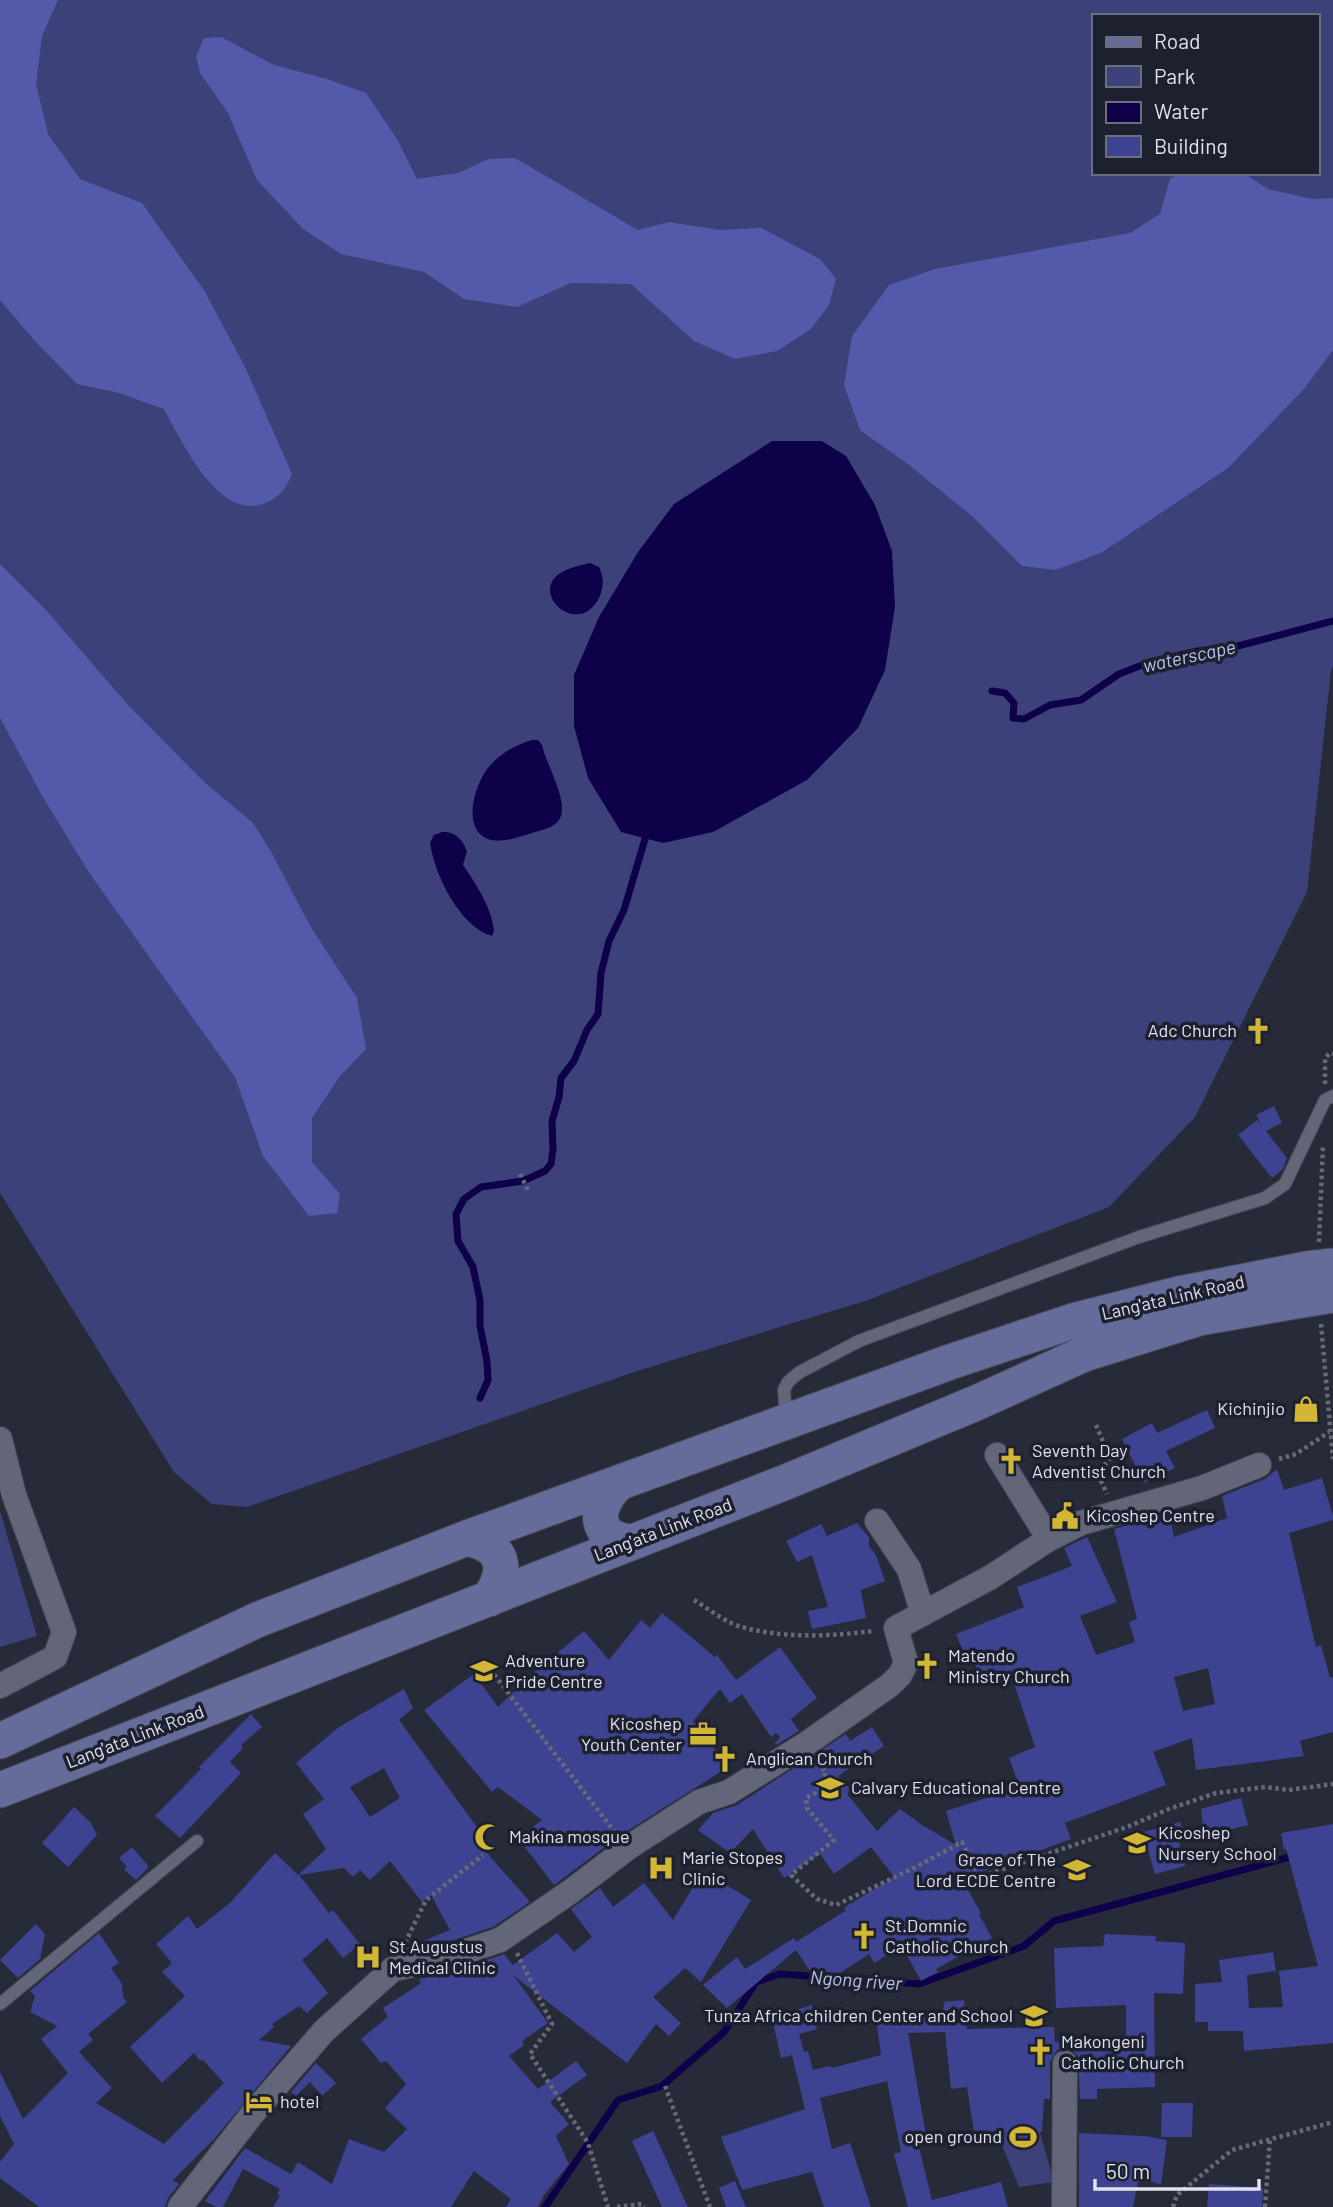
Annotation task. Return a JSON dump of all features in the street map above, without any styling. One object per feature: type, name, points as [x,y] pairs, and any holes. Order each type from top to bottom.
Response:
[{"type":"main road","name":"Lang'ata Link Road","points":[[0,1741],[257,1620],[467,1538],[950,1362],[1073,1321],[1178,1294],[1319,1282]]},
{"type":"main road","name":"Lang'ata Link Road","points":[[0,1790],[862,1450],[1084,1354],[1319,1282]]},
{"type":"main road","points":[[619,1483],[602,1503],[602,1524],[607,1534],[617,1541],[632,1542]]},
{"type":"main road","points":[[467,1538],[490,1545],[500,1561],[500,1580],[489,1599]]},
{"type":"street","points":[[0,1439],[14,1495],[64,1632],[55,1657],[0,1686]]},
{"type":"street","points":[[997,1455],[1049,1539]]},
{"type":"street","points":[[180,2207],[253,2113],[324,2031],[393,1969],[443,1959],[500,1940],[629,1847],[699,1802],[729,1793],[806,1744],[901,1675],[906,1663],[896,1628],[991,1577],[1049,1539],[1081,1524],[1213,1485],[1259,1465]]},
{"type":"street","points":[[877,1521],[908,1569],[923,1614]]},
{"type":"street","points":[[1064,2207],[1065,2063]]},
{"type":"lane","points":[[787,1422],[784,1390],[788,1382],[800,1372],[859,1341],[1139,1237],[1275,1193],[1285,1184],[1325,1100],[1333,1096]]},
{"type":"lane","points":[[0,2004],[197,1841]]},
{"type":"path","points":[[520,1174],[528,1190]]},
{"type":"path","points":[[1096,1425],[1110,1458],[1099,1471],[1098,1478],[1116,1514]]},
{"type":"path","points":[[1259,1465],[1296,1454],[1329,1432]]},
{"type":"path","points":[[694,1600],[740,1627],[781,1634],[848,1634],[896,1628]]},
{"type":"path","points":[[491,1669],[564,1768],[629,1847]]},
{"type":"path","points":[[806,1744],[826,1773],[814,1794],[806,1798],[805,1802],[834,1840],[791,1875],[817,1899],[836,1905],[902,1875],[962,1842],[980,1877],[1116,1831],[1216,1793],[1265,1787],[1289,1790],[1333,1784]]},
{"type":"path","points":[[393,1969],[426,1900],[484,1855]]},
{"type":"path","points":[[508,1935],[552,2024],[530,2054],[588,2143],[608,2207]]},
{"type":"path","points":[[665,2086],[710,2207]]},
{"type":"path","points":[[1173,2207],[1177,2195],[1232,2150],[1333,2122]]},
{"type":"path","points":[[1265,2207],[1270,2138]]},
{"type":"path","points":[[617,2207],[642,2204],[644,2207]]},
{"type":"green space","points":[[0,0],[1333,0],[1333,666],[1307,892],[1195,1117],[1109,1207],[868,1300],[634,1372],[247,1507],[212,1504],[174,1472],[0,1193]]},
{"type":"green space","points":[[0,1511],[37,1636],[0,1647]]},
{"type":"green space","points":[[1038,2125],[1054,2182],[1019,2187],[996,2131]]},
{"type":"shaded area","points":[[0,0],[58,0],[42,36],[36,84],[48,134],[80,179],[142,203],[204,290],[245,367],[292,474],[281,492],[269,502],[247,506],[231,500],[216,489],[191,457],[164,409],[119,393],[77,384],[0,300]]},
{"type":"shaded area","points":[[221,37],[274,65],[366,93],[397,139],[417,179],[458,173],[488,159],[515,158],[638,230],[669,222],[719,230],[761,228],[820,259],[836,279],[829,305],[811,329],[777,351],[735,359],[694,341],[631,284],[571,283],[517,307],[464,299],[424,272],[341,254],[303,229],[257,180],[228,113],[200,73],[196,56],[204,38]]},
{"type":"shaded area","points":[[1176,175],[1246,175],[1268,189],[1312,199],[1333,198],[1333,350],[1304,389],[1228,468],[1101,553],[1055,570],[1022,566],[972,516],[860,430],[844,385],[852,336],[889,285],[935,269],[1130,233],[1160,214],[1170,179]]},
{"type":"shaded area","points":[[0,564],[46,610],[128,705],[203,781],[253,823],[312,929],[357,998],[366,1049],[340,1076],[312,1118],[312,1162],[340,1194],[337,1213],[309,1216],[263,1156],[235,1077],[90,874],[44,799],[0,718]]},
{"type":"water","points":[[772,441],[822,441],[846,456],[875,505],[892,551],[895,607],[885,670],[858,728],[807,780],[713,832],[663,843],[621,832],[588,778],[574,726],[574,675],[599,617],[638,552],[674,504]]},
{"type":"water","points":[[590,563],[599,567],[602,575],[603,586],[599,598],[590,610],[579,614],[568,613],[552,599],[550,589],[553,579],[564,571]]},
{"type":"water","points":[[532,740],[538,740],[542,745],[559,791],[561,816],[554,825],[543,830],[506,840],[488,839],[480,834],[473,816],[475,795],[483,775],[502,754]]},
{"type":"water","points":[[442,832],[454,834],[467,851],[463,865],[487,905],[493,922],[492,936],[469,922],[450,898],[443,884],[430,843],[434,835]]},
{"type":"building","points":[[1274,1106],[1282,1123],[1266,1131],[1287,1158],[1283,1169],[1272,1178],[1238,1135],[1257,1120],[1262,1126],[1256,1115]]},
{"type":"building","points":[[1207,1410],[1215,1428],[1166,1451],[1175,1468],[1144,1483],[1122,1439],[1152,1423],[1157,1433]]},
{"type":"building","points":[[1277,1469],[1284,1490],[1322,1478],[1333,1516],[1333,1520],[1289,1533],[1316,1647],[1321,1645],[1330,1678],[1333,1677],[1333,1732],[1300,1741],[1304,1756],[1196,1770],[1192,1738],[1153,1752],[1166,1785],[1065,1823],[1071,1839],[982,1872],[964,1883],[992,1938],[936,1969],[938,1972],[921,1981],[902,1946],[874,1963],[869,1954],[820,1986],[796,1950],[727,2008],[703,1985],[737,1957],[745,1969],[794,1938],[796,1942],[894,1877],[871,1847],[834,1874],[820,1854],[784,1878],[753,1829],[730,1853],[698,1830],[713,1813],[737,1805],[846,1734],[850,1741],[872,1727],[884,1746],[838,1776],[851,1790],[847,1794],[877,1831],[900,1809],[956,1845],[946,1811],[1020,1787],[1009,1758],[1035,1747],[1013,1680],[997,1687],[991,1672],[980,1677],[972,1658],[967,1660],[956,1634],[1024,1607],[1017,1587],[1072,1566],[1064,1548],[1087,1537],[1117,1602],[1080,1616],[1096,1655],[1135,1642],[1129,1622],[1137,1619],[1114,1529],[1169,1513],[1174,1537],[1227,1518],[1222,1496],[1265,1479]],"holes":[[[1208,1668],[1215,1704],[1183,1711],[1174,1677]]]},
{"type":"building","points":[[857,1523],[869,1537],[869,1546],[876,1555],[885,1581],[861,1590],[866,1618],[812,1629],[808,1611],[828,1607],[812,1555],[797,1562],[786,1541],[821,1524],[827,1536]]},
{"type":"building","points":[[662,1613],[715,1657],[717,1655],[736,1680],[780,1647],[817,1698],[791,1719],[799,1731],[776,1745],[780,1737],[776,1733],[771,1737],[742,1694],[730,1703],[720,1689],[693,1721],[728,1767],[621,1835],[554,1885],[518,1838],[542,1820],[498,1787],[492,1792],[424,1710],[474,1674],[498,1707],[584,1631],[609,1660],[641,1620],[650,1628]]},
{"type":"building","points":[[404,1689],[413,1708],[399,1720],[487,1841],[481,1846],[530,1902],[493,1927],[439,1945],[407,1951],[406,1948],[450,1930],[431,1895],[422,1902],[390,1861],[370,1880],[360,1870],[353,1877],[344,1868],[299,1875],[329,1913],[333,1910],[360,1944],[343,1958],[327,1938],[302,1960],[328,1993],[307,2013],[299,2006],[272,2024],[274,2027],[259,2040],[291,2046],[215,2138],[173,2180],[179,2184],[168,2198],[165,2207],[39,2207],[0,2178],[0,2162],[14,2144],[0,2116],[0,2072],[23,2119],[68,2073],[41,2039],[57,2026],[30,2012],[35,1996],[30,1991],[99,1933],[119,1963],[111,1968],[122,1984],[123,1997],[127,2002],[88,2034],[93,2040],[79,2052],[112,2088],[96,2103],[164,2144],[224,2083],[194,2053],[162,2083],[130,2047],[185,1996],[162,1972],[172,1963],[156,1944],[188,1916],[197,1929],[230,1903],[275,1853],[298,1875],[326,1849],[303,1814],[324,1799],[296,1763],[339,1727]],"holes":[[[384,1768],[400,1798],[370,1817],[350,1787]]]},
{"type":"building","points":[[251,1714],[262,1727],[241,1745],[243,1748],[230,1762],[241,1773],[180,1838],[155,1816]]},
{"type":"building","points":[[1241,1798],[1248,1825],[1204,1836],[1201,1809]]},
{"type":"building","points":[[74,1807],[91,1823],[97,1835],[68,1867],[42,1843]]},
{"type":"building","points":[[1180,1822],[1187,1840],[1179,1842],[1185,1866],[1155,1874],[1143,1832]]},
{"type":"building","points":[[1333,1824],[1333,2043],[1244,2051],[1243,2031],[1208,2031],[1208,2022],[1195,2022],[1195,1984],[1222,1982],[1219,1960],[1273,1952],[1276,1971],[1247,1975],[1249,2008],[1283,2007],[1279,1971],[1318,1966],[1281,1833]]},
{"type":"building","points":[[132,1847],[149,1867],[136,1880],[124,1870],[127,1867],[119,1858]]},
{"type":"building","points":[[703,1871],[751,1900],[701,1982],[685,1968],[653,1997],[681,2023],[669,2036],[656,2024],[627,2063],[514,1976],[548,2023],[522,2041],[524,2045],[509,2056],[538,2089],[576,2061],[587,2075],[550,2102],[569,2124],[556,2136],[569,2164],[544,2195],[538,2207],[506,2207],[511,2199],[474,2171],[451,2207],[273,2207],[280,2196],[277,2194],[280,2189],[243,2169],[223,2207],[216,2207],[205,2201],[245,2148],[291,2174],[298,2162],[332,2184],[349,2139],[384,2152],[407,2129],[385,2108],[406,2084],[386,2061],[381,2063],[361,2039],[388,2017],[383,2008],[421,1983],[419,1979],[448,1973],[504,1954],[513,1965],[557,1933],[574,1952],[592,1937],[571,1909],[600,1888],[613,1907],[644,1883],[673,1920]]},
{"type":"building","points":[[36,1924],[45,1934],[40,1959],[18,1978],[0,1960]]},
{"type":"building","points":[[1105,1934],[1156,1936],[1155,1941],[1185,1943],[1183,1994],[1154,1993],[1155,2087],[1097,2089],[1097,2099],[1080,2099],[1078,2056],[1072,2050],[1064,2048],[1057,2050],[1050,2062],[1050,2099],[1044,2099],[1042,2132],[974,2132],[967,2087],[951,2089],[945,2032],[908,2033],[927,2141],[918,2143],[932,2200],[1001,2182],[1008,2207],[908,2207],[894,2154],[901,2152],[887,2081],[820,2098],[832,2149],[850,2143],[871,2207],[824,2207],[812,2172],[742,2190],[721,2137],[805,2109],[792,2055],[781,2058],[773,2022],[796,2013],[795,2010],[812,2005],[817,2029],[799,2034],[804,2052],[808,2051],[813,2070],[830,2066],[832,2068],[881,2055],[876,2018],[900,2014],[943,2013],[944,2002],[964,2000],[967,2029],[1054,2027],[1055,2042],[1126,2043],[1126,2005],[1056,2008],[1054,1948],[1103,1946]]},
{"type":"building","points":[[316,2063],[336,2083],[322,2096],[310,2082],[296,2096],[291,2092]]},
{"type":"building","points":[[1162,2103],[1193,2103],[1192,2137],[1161,2137]]},
{"type":"building","points":[[653,2131],[688,2207],[662,2207],[632,2141]]},
{"type":"building","points":[[1079,2133],[1145,2136],[1167,2140],[1161,2185],[1139,2177],[1133,2207],[1079,2207]]},
{"type":"building","points":[[735,2181],[746,2207],[726,2207],[719,2188]]},
{"type":"building","points":[[1209,2184],[1263,2188],[1262,2207],[1207,2207]]},
{"type":"waterway","name":"waterscape","points":[[992,691],[1005,693],[1014,703],[1013,718],[1024,719],[1050,705],[1081,700],[1119,674],[1150,662],[1198,651],[1234,647],[1333,621]]},
{"type":"waterway","points":[[480,1398],[488,1380],[480,1326],[480,1300],[473,1267],[458,1241],[456,1214],[464,1199],[481,1187],[523,1181],[545,1171],[551,1164],[552,1121],[561,1078],[574,1061],[587,1030],[598,1014],[601,973],[609,941],[624,910],[645,839]]},
{"type":"waterway","name":"Ngong river","points":[[545,2207],[618,2100],[662,2086],[724,2032],[756,1982],[780,1974],[919,1984],[1024,1946],[1054,1921],[1297,1855]]},
{"type":"place","name":"Adc Church","points":[[1258,1031]]},
{"type":"place","name":"Kichinjio","points":[[1306,1409]]},
{"type":"place","name":"Seventh Day Adventist Church","points":[[1011,1461]]},
{"type":"place","name":"Kicoshep Centre","points":[[1065,1516]]},
{"type":"place","name":"Matendo Ministry Church","points":[[927,1666]]},
{"type":"place","name":"Adventure Pride Centre","points":[[484,1671]]},
{"type":"place","name":"Kicoshep Youth Center","points":[[703,1734]]},
{"type":"place","name":"Anglican Church","points":[[725,1759]]},
{"type":"place","name":"Calvary Educational Centre","points":[[830,1788]]},
{"type":"place","name":"Makina mosque","points":[[488,1837]]},
{"type":"place","name":"Kicoshep Nursery School","points":[[1137,1843]]},
{"type":"place","name":"Marie Stopes Clinic","points":[[661,1868]]},
{"type":"place","name":"Grace of The Lord ECDE Centre","points":[[1077,1870]]},
{"type":"place","name":"St.Domnic Catholic Church","points":[[864,1936]]},
{"type":"place","name":"St Augustus Medical Clinic","points":[[368,1957]]},
{"type":"place","name":"Tunza Africa children Center and School","points":[[1034,2016]]},
{"type":"place","name":"Makongeni Catholic Church","points":[[1040,2052]]},
{"type":"place","name":"hotel","points":[[259,2102]]},
{"type":"place","name":"open ground","points":[[1023,2137]]}]
